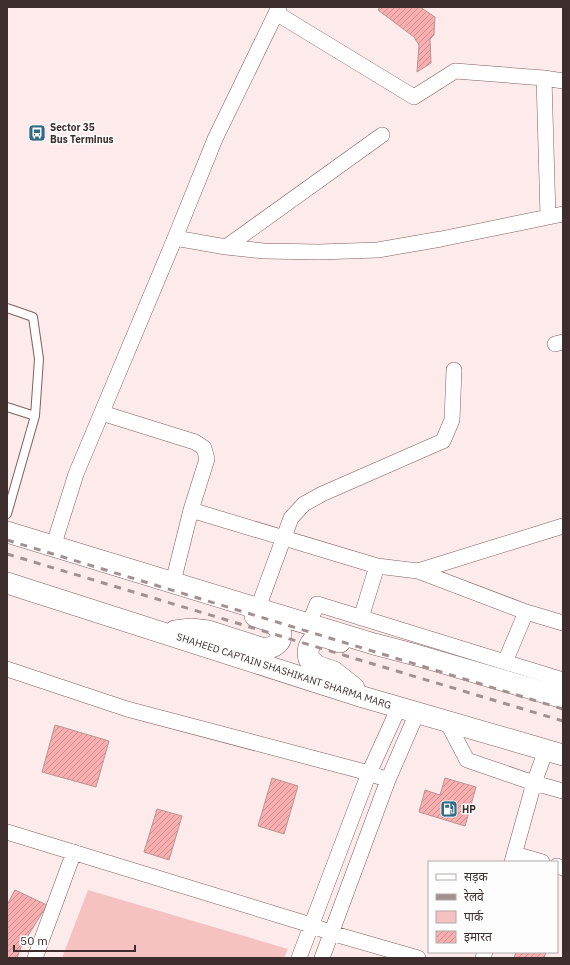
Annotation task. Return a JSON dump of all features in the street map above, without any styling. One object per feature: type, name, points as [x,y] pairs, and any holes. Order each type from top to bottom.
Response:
[{"type":"main road","points":[[7,532],[374,644],[563,698]]},
{"type":"main road","name":"SHAHEED CAPTAIN SHASHIKANT SHARMA MARG","points":[[7,583],[364,697],[554,753]]},
{"type":"main road","points":[[164,633],[191,628],[208,631],[267,649],[273,648],[278,644],[280,638],[280,632],[272,623],[219,603],[179,584]]},
{"type":"main road","points":[[364,697],[334,672],[312,663],[309,659],[308,648],[315,639],[321,637],[326,637],[346,644],[374,644]]},
{"type":"street","points":[[53,547],[76,474],[175,238],[214,139],[278,10],[414,97],[455,70],[563,81]]},
{"type":"street","points":[[544,78],[548,217]]},
{"type":"street","points":[[226,247],[382,135]]},
{"type":"street","points":[[175,238],[226,247],[264,251],[319,252],[378,250],[441,239],[563,214]]},
{"type":"street","points":[[258,608],[282,538],[291,518],[304,504],[322,494],[443,441],[452,420],[454,370]]},
{"type":"street","points":[[102,413],[195,442],[204,448],[207,459],[191,510],[179,584]]},
{"type":"street","points":[[191,510],[377,566],[418,571],[526,612],[563,623]]},
{"type":"street","points":[[418,571],[563,526]]},
{"type":"street","points":[[361,618],[377,566]]},
{"type":"street","points":[[309,624],[317,604],[563,680]]},
{"type":"street","points":[[505,662],[526,612]]},
{"type":"street","points":[[7,669],[127,709],[369,773],[388,780]]},
{"type":"street","points":[[298,958],[369,773],[408,710]]},
{"type":"street","points":[[322,958],[388,780],[408,710]]},
{"type":"street","points":[[447,722],[467,760],[534,783],[563,791]]},
{"type":"street","points":[[535,861],[513,858],[534,783],[554,753]]},
{"type":"street","points":[[7,832],[331,933],[418,958]]},
{"type":"street","points":[[35,958],[74,852]]},
{"type":"lane","points":[[7,308],[33,317],[39,359],[35,416],[7,514]]},
{"type":"lane","points":[[7,407],[35,416]]},
{"type":"green space","points":[[88,890],[288,949],[284,958],[62,958]]},
{"type":"building","points":[[380,7],[420,7],[435,17],[434,35],[430,39],[431,63],[417,72],[419,45],[414,37],[378,10]]},
{"type":"building","points":[[55,725],[109,741],[96,787],[42,772]]},
{"type":"building","points":[[272,778],[298,786],[284,834],[258,826]]},
{"type":"building","points":[[445,778],[476,787],[465,826],[419,812],[425,790],[440,795]]},
{"type":"building","points":[[157,809],[182,816],[169,860],[144,852]]},
{"type":"building","points":[[15,890],[47,905],[21,947],[17,958],[7,958],[7,902],[8,903]]},
{"type":"building","points":[[516,953],[546,953],[544,958],[514,958]]},
{"type":"railway","points":[[7,540],[563,709]]},
{"type":"railway","points":[[7,554],[563,721]]},
{"type":"place","name":"Sector 35 Bus Terminus","points":[[37,133]]},
{"type":"place","name":"HP","points":[[449,809]]}]
